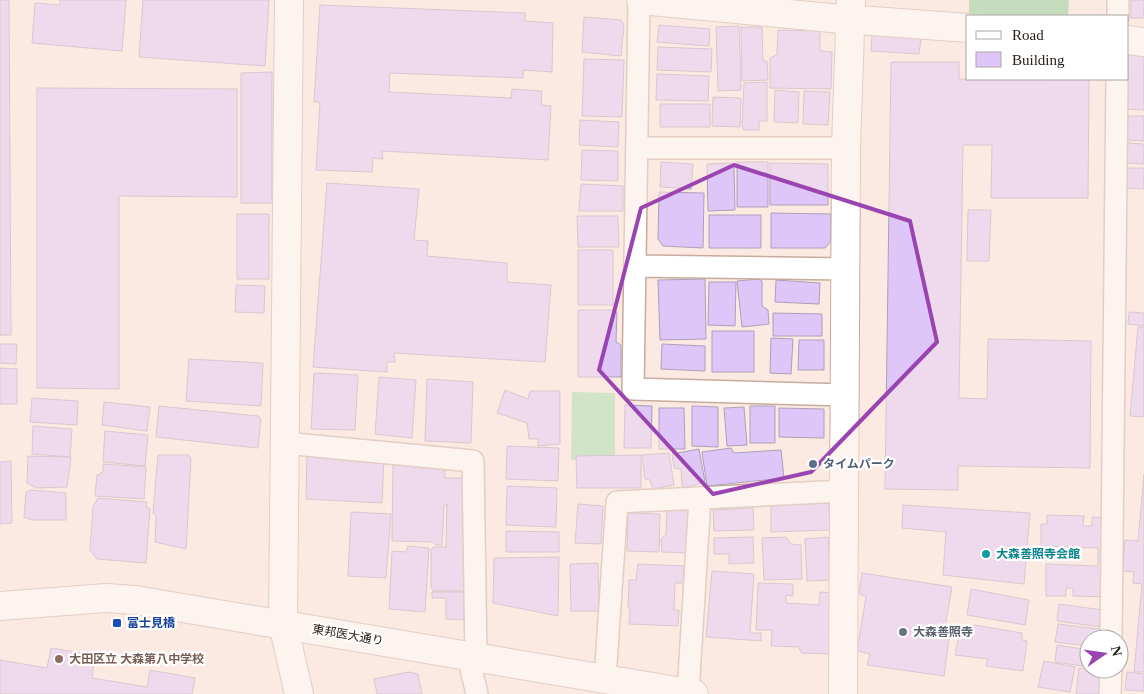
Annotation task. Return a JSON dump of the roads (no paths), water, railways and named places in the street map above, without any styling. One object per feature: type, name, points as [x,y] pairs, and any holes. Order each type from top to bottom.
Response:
[{"type":"street","points":[[289,0],[283,624],[299,694]]},
{"type":"street","points":[[640,0],[831,18],[851,9],[966,28]]},
{"type":"street","points":[[843,694],[846,148],[851,9]]},
{"type":"street","points":[[1129,40],[1144,42]]},
{"type":"street","name":"東邦医大通り","points":[[0,606],[106,598],[135,600],[691,694]]},
{"type":"lane","points":[[640,0],[632,389],[845,395]]},
{"type":"lane","points":[[1118,0],[1118,15]]},
{"type":"lane","points":[[1111,629],[1117,80]]},
{"type":"lane","points":[[636,148],[846,148]]},
{"type":"lane","points":[[635,266],[845,269]]},
{"type":"lane","points":[[284,443],[473,461],[472,656],[477,694]]},
{"type":"lane","points":[[605,679],[617,502],[844,491]]},
{"type":"lane","points":[[691,694],[700,498]]},
{"type":"lane","points":[[1110,679],[1110,694]]},
{"type":"place","name":"タイムパーク","points":[[813,464]]},
{"type":"place","name":"大森善照寺会館","points":[[986,554]]},
{"type":"place","name":"富士見橋","points":[[117,623]]},
{"type":"place","name":"大森善照寺","points":[[903,632]]},
{"type":"place","name":"大田区立 大森第八中学校","points":[[59,659]]}]
